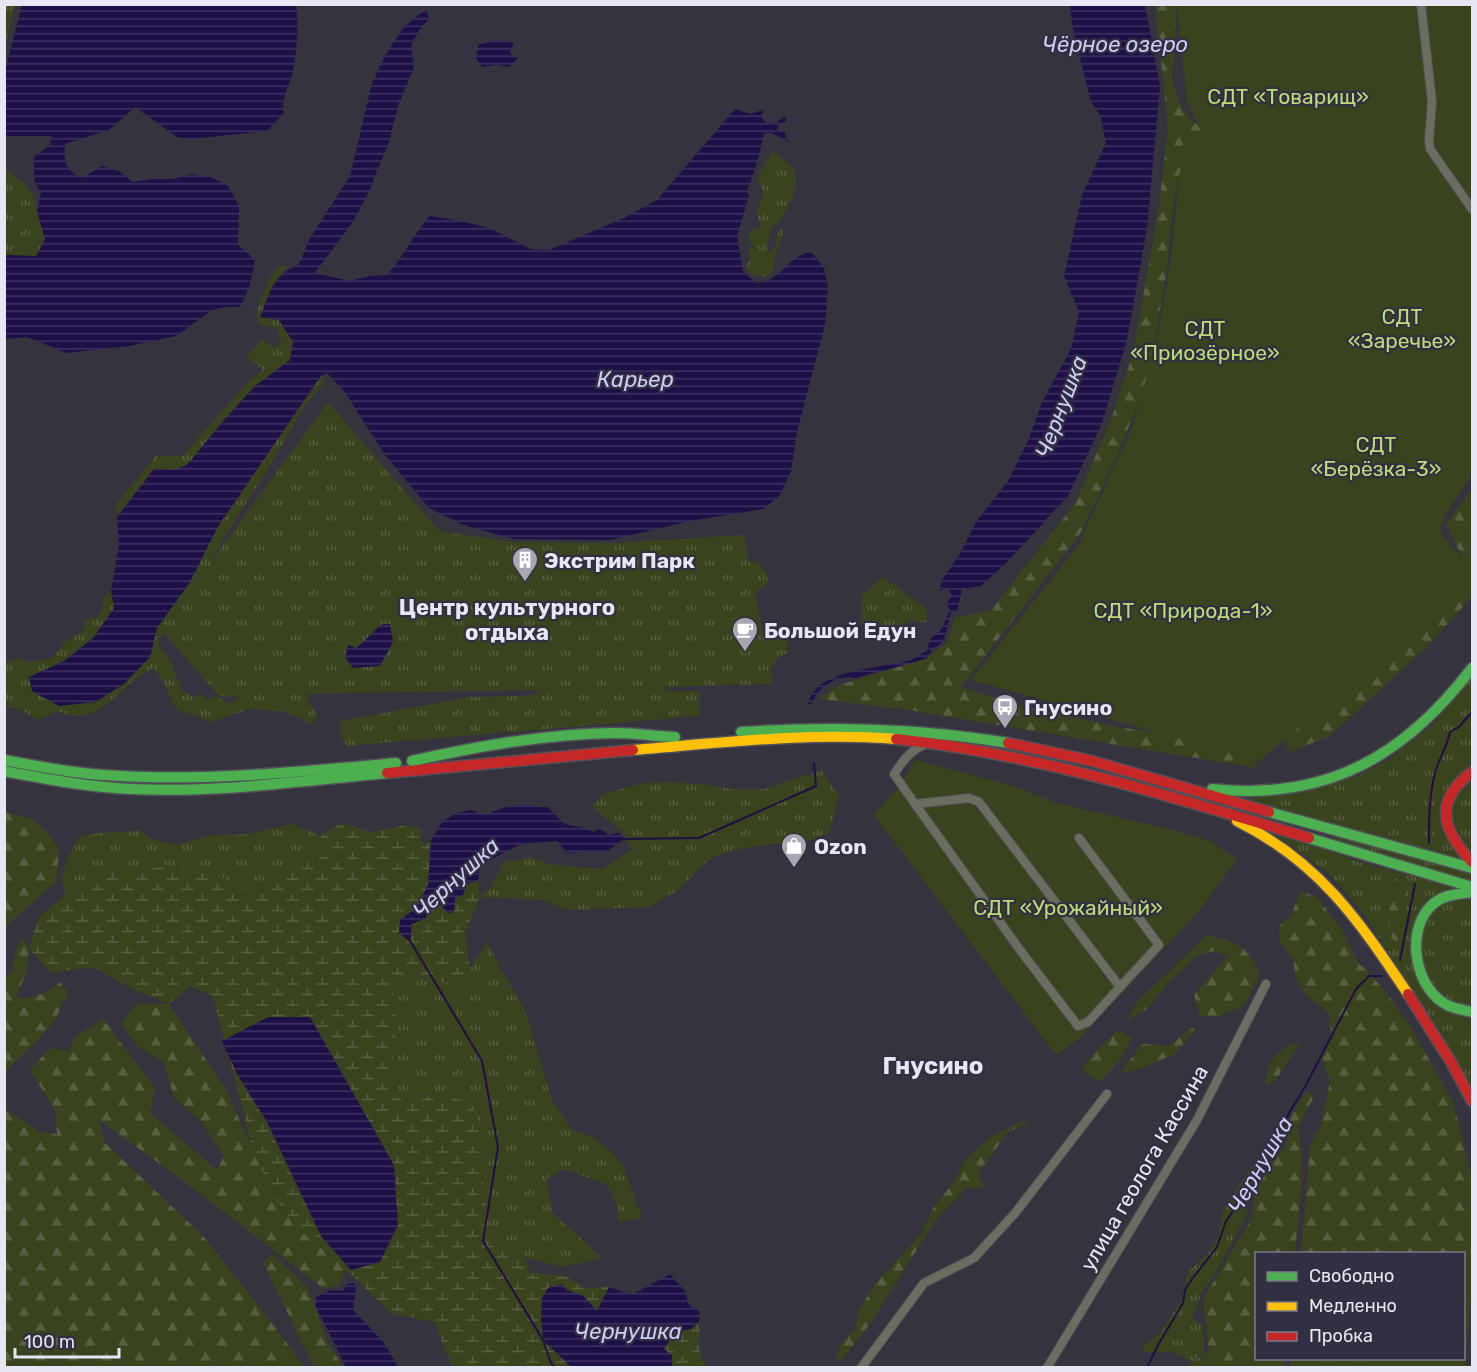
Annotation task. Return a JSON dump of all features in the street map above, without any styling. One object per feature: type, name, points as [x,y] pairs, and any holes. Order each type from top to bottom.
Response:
[{"type":"main road","points":[[4,760],[63,771],[154,779],[229,777],[675,737],[813,728],[904,730],[1016,745],[1172,783],[1219,791],[1254,791],[1297,786],[1334,776],[1389,750],[1420,727],[1448,699],[1473,668]]},
{"type":"main road","points":[[4,771],[127,789],[198,788],[323,779],[662,747],[769,740],[854,737],[930,743],[1053,765],[1280,827],[1386,862],[1473,887]]},
{"type":"main road","points":[[1473,772],[1463,778],[1452,792],[1446,812],[1450,833],[1460,849],[1473,862]]},
{"type":"main road","points":[[1172,783],[1204,794],[1473,868]]},
{"type":"main road","points":[[1169,796],[1230,818],[1258,832],[1282,847],[1325,883],[1352,913],[1392,970],[1457,1071],[1473,1101]]},
{"type":"main road","points":[[1473,892],[1455,893],[1439,899],[1429,908],[1422,919],[1415,947],[1421,974],[1435,995],[1453,1008],[1473,1012]]},
{"type":"street","points":[[1421,4],[1432,102],[1430,149],[1473,209]]},
{"type":"street","points":[[930,743],[913,750],[894,774],[1020,950],[1078,1026],[1088,1022],[1159,945],[1078,838]]},
{"type":"street","points":[[915,804],[969,798],[979,802],[1120,987]]},
{"type":"street","name":"улица геолога Кассина","points":[[1047,1368],[1197,1120],[1266,984]]},
{"type":"street","points":[[861,1368],[924,1283],[975,1258],[1016,1212],[1107,1094]]},
{"type":"green space","points":[[4,5],[15,5],[5,47]]},
{"type":"green space","points":[[1155,5],[1176,5],[1174,64],[1171,66],[1175,91],[1186,114],[1198,125],[1238,139],[1461,5],[1472,5],[1472,142],[1263,183],[1187,145],[1174,199],[1167,268],[1149,377],[1116,458],[1080,534],[961,687],[1012,703],[1117,727],[1250,745],[1257,768],[908,710],[818,699],[842,684],[925,659],[947,643],[955,618],[991,610],[1074,505],[1110,423],[1133,353],[1159,206],[1168,127]]},
{"type":"green space","points":[[1177,5],[1471,5],[1472,62],[1469,69],[1472,96],[1472,475],[1450,507],[1440,527],[1444,538],[1472,569],[1472,576],[1389,652],[1259,761],[971,680],[1078,546],[1132,428],[1155,348],[1170,267],[1184,132],[1209,146],[1187,102]]},
{"type":"green space","points":[[773,151],[793,167],[796,181],[794,195],[788,208],[769,236],[767,254],[775,247],[778,231],[783,229],[773,270],[769,275],[762,276],[750,274],[746,268],[750,261],[749,251],[754,247],[748,239],[751,231],[761,226],[758,210],[764,194],[758,176]]},
{"type":"green space","points":[[4,168],[25,184],[33,196],[45,239],[36,256],[5,255]]},
{"type":"green space","points":[[279,266],[288,267],[283,271],[260,317],[278,320],[293,342],[290,360],[255,386],[187,466],[173,470],[154,469],[117,517],[116,504],[156,456],[182,456],[248,382],[263,369],[246,358],[261,340],[274,347],[282,341],[276,328],[260,325],[256,316],[267,283]]},
{"type":"green space","name":"Центр культурного отдыха","points":[[321,376],[324,377],[323,385],[304,406],[210,563],[328,402],[439,531],[514,542],[612,543],[744,535],[749,562],[759,563],[767,573],[768,583],[755,593],[764,637],[779,635],[787,641],[787,653],[777,659],[770,670],[773,684],[665,687],[665,691],[700,691],[699,716],[347,746],[340,734],[341,721],[468,697],[529,696],[542,690],[306,694],[317,716],[312,724],[283,711],[249,709],[211,722],[176,709],[154,668],[130,683],[98,710],[86,715],[73,715],[58,711],[38,720],[19,709],[5,707],[5,662],[20,657],[28,663],[52,658],[67,640],[82,632],[86,619],[96,618],[103,609],[102,599],[111,591],[115,608],[93,638],[64,661],[30,677],[125,683],[150,657],[157,628],[190,582],[217,528]],"holes":[[[163,632],[219,696],[241,697],[229,704],[216,696],[207,700],[201,693],[196,698],[183,692],[170,660],[158,645]]]},
{"type":"green space","points":[[1472,489],[1472,597],[1425,649],[1331,735],[1290,752],[1282,739],[1453,586],[1462,557],[1446,524]]},
{"type":"green space","points":[[883,577],[927,609],[926,623],[913,621],[881,630],[861,623],[861,596]]},
{"type":"green space","points":[[1472,678],[1472,766],[1443,800],[1469,863],[1243,799],[1300,793],[1358,776],[1387,761],[1434,723]]},
{"type":"green space","name":"СДТ «Урожайный»","points":[[916,760],[1017,787],[1056,803],[1208,840],[1237,859],[1200,910],[1080,1038],[1056,1055],[874,815],[898,787]]},
{"type":"green space","points":[[822,771],[839,796],[829,833],[803,843],[749,847],[719,855],[707,861],[677,891],[649,907],[566,910],[543,900],[480,897],[491,887],[504,861],[532,857],[548,864],[603,869],[632,849],[623,832],[592,807],[602,794],[643,783],[672,782],[730,789],[765,789]]},
{"type":"green space","points":[[1472,776],[1472,856],[1450,824],[1452,799]]},
{"type":"green space","points":[[5,812],[32,819],[48,833],[59,850],[56,882],[5,927]]},
{"type":"green space","points":[[291,824],[321,836],[326,855],[303,865],[280,882],[251,895],[228,879],[168,865],[140,872],[116,869],[90,885],[66,894],[61,880],[69,854],[80,836],[140,831],[152,839],[176,845],[211,835],[248,834]]},
{"type":"green space","points":[[339,824],[355,826],[370,833],[405,825],[422,829],[421,840],[426,845],[431,840],[428,885],[416,908],[400,920],[412,924],[429,904],[437,900],[448,913],[455,898],[463,894],[467,884],[478,880],[480,897],[465,933],[470,970],[459,988],[409,972],[393,988],[396,1028],[390,1093],[409,1104],[429,1095],[442,1093],[474,1107],[482,1146],[490,1237],[526,1258],[530,1273],[566,1276],[584,1288],[609,1287],[598,1311],[583,1296],[567,1290],[544,1340],[571,1367],[452,1367],[434,1322],[392,1314],[297,1227],[276,1200],[254,1154],[213,996],[190,986],[169,1004],[132,989],[93,967],[50,973],[29,948],[38,918],[66,894],[90,885],[116,869],[140,871],[168,865],[228,879],[251,895],[280,882],[303,865],[326,855],[321,836]]},
{"type":"green space","points":[[1264,826],[1359,862],[1458,888],[1420,915],[1419,980],[1472,1016],[1472,1087],[1437,1027],[1361,910],[1328,873]]},
{"type":"green space","points":[[1323,834],[1472,872],[1472,883],[1367,851]]},
{"type":"green space","points":[[1395,879],[1409,882],[1405,923],[1399,946],[1391,937],[1387,896]]},
{"type":"green space","points":[[1301,891],[1317,897],[1342,930],[1358,963],[1389,996],[1415,1034],[1453,1103],[1472,1177],[1472,1283],[1465,1367],[1290,1367],[1291,1360],[1465,1360],[1465,1252],[1301,1252],[1310,1146],[1321,1126],[1330,1081],[1321,1057],[1331,1037],[1329,1013],[1306,996],[1295,975],[1293,959],[1279,942],[1280,925],[1290,917]]},
{"type":"green space","points":[[1472,895],[1472,1008],[1452,1003],[1429,980],[1419,949],[1427,919],[1442,903]]},
{"type":"green space","points":[[1207,935],[1240,946],[1255,965],[1260,975],[1244,1006],[1218,1016],[1200,1016],[1194,995],[1228,956],[1214,951],[1197,956],[1168,983],[1146,1010],[1125,1021],[1139,1000]]},
{"type":"green space","points":[[21,938],[29,948],[27,970],[16,998],[40,995],[61,982],[68,993],[55,1020],[5,1072],[5,978],[13,970],[15,952]]},
{"type":"green space","points":[[487,941],[524,1008],[552,1100],[572,1130],[594,1137],[622,1163],[642,1218],[618,1222],[617,1205],[606,1184],[563,1169],[547,1179],[552,1212],[602,1258],[563,1267],[526,1258],[490,1237],[482,1146],[434,1092],[407,1105],[390,1093],[396,1028],[393,988],[408,972],[459,988]]},
{"type":"green space","points":[[136,1004],[169,1004],[225,1088],[276,1200],[297,1227],[346,1270],[338,1286],[323,1288],[182,1180],[99,1120],[105,1143],[203,1236],[302,1364],[308,1367],[5,1367],[4,1108],[39,1131],[57,1134],[55,1110],[30,1070],[50,1048],[68,1051],[75,1037],[103,1019],[155,1088],[150,1113],[217,1170],[224,1156],[200,1120],[174,1098],[164,1062],[138,1047],[121,1024]]},
{"type":"green space","points":[[1192,1027],[1195,1031],[1175,1054],[1142,1068],[1120,1074],[1142,1044],[1169,1046]]},
{"type":"green space","points":[[1119,1030],[1132,1038],[1122,1058],[1100,1082],[1085,1073],[1082,1067]]},
{"type":"green space","points":[[1291,1043],[1299,1045],[1275,1081],[1266,1085],[1269,1066],[1280,1051]]},
{"type":"green space","points":[[1305,1092],[1315,1095],[1298,1128],[1302,1183],[1295,1252],[1255,1252],[1255,1360],[1285,1360],[1284,1367],[1186,1367],[1209,1351],[1203,1299],[1252,1218],[1255,1190],[1287,1142],[1288,1123]]},
{"type":"green space","points":[[1024,1120],[1028,1123],[1008,1132],[980,1171],[980,1178],[985,1185],[977,1189],[967,1187],[935,1221],[872,1321],[841,1361],[836,1359],[841,1343],[856,1329],[858,1312],[874,1285],[921,1234],[932,1210],[955,1180],[966,1159],[989,1138]]},
{"type":"green space","points":[[1252,1166],[1261,1173],[1250,1191],[1246,1215],[1218,1269],[1201,1294],[1192,1317],[1203,1327],[1204,1353],[1192,1362],[1171,1352],[1142,1352],[1145,1345],[1161,1332],[1182,1299],[1188,1271],[1208,1254],[1218,1237],[1224,1207]]},
{"type":"green space","points":[[273,1254],[308,1288],[327,1341],[343,1367],[314,1367],[263,1262]]},
{"type":"green space","points":[[699,1322],[700,1351],[707,1367],[667,1367],[672,1365],[664,1349],[675,1332],[691,1329]]},
{"type":"water","points":[[22,5],[296,5],[296,46],[293,72],[283,103],[284,113],[267,131],[191,139],[177,137],[135,107],[109,130],[65,144],[65,156],[69,169],[82,178],[102,166],[119,171],[132,182],[173,179],[192,174],[211,177],[228,186],[239,206],[238,245],[255,260],[250,285],[240,307],[212,310],[176,336],[129,346],[67,353],[27,337],[5,339],[5,255],[36,256],[45,239],[37,212],[41,193],[34,180],[34,157],[50,145],[52,136],[5,136],[5,71]]},
{"type":"water","name":"Чёрное озеро","points":[[1070,5],[1145,5],[1160,86],[1147,228],[1127,340],[1102,423],[1068,496],[1006,563],[981,586],[962,589],[957,612],[951,612],[942,643],[931,650],[928,657],[855,678],[836,680],[822,688],[811,704],[808,704],[814,692],[823,683],[836,677],[911,660],[927,651],[930,639],[940,631],[950,611],[947,603],[952,595],[948,589],[939,591],[943,578],[960,554],[976,522],[1008,481],[1028,441],[1042,402],[1071,349],[1079,312],[1064,276],[1082,195],[1106,143],[1100,115],[1091,102],[1072,25]]},
{"type":"water","name":"Карьер","points":[[426,9],[429,19],[419,30],[411,46],[414,68],[399,103],[389,142],[367,196],[352,223],[315,273],[350,281],[387,275],[430,216],[489,228],[531,249],[549,250],[624,218],[657,200],[735,109],[750,114],[763,110],[762,118],[767,124],[777,122],[786,115],[786,121],[778,125],[777,130],[784,131],[788,142],[772,133],[764,133],[747,190],[749,196],[737,236],[743,271],[756,283],[773,278],[796,258],[811,252],[824,268],[828,288],[825,325],[797,432],[791,471],[780,495],[763,509],[690,521],[610,540],[513,539],[461,524],[429,508],[385,455],[344,391],[327,373],[321,376],[316,383],[217,528],[190,582],[157,628],[150,657],[125,683],[96,702],[59,706],[32,691],[29,677],[64,661],[93,638],[114,608],[111,591],[119,544],[117,517],[154,469],[173,470],[187,465],[255,386],[290,360],[293,342],[279,320],[260,317],[273,286],[283,274],[299,264],[310,238],[350,176],[372,83],[385,56],[403,28]]},
{"type":"water","points":[[495,40],[514,44],[510,51],[513,57],[518,58],[509,67],[497,65],[482,67],[476,58],[478,45]]},
{"type":"water","points":[[383,624],[390,624],[393,642],[380,666],[353,668],[345,657],[348,645],[356,648]]},
{"type":"water","points":[[522,805],[548,807],[564,824],[594,832],[598,828],[609,835],[619,833],[624,839],[606,852],[567,853],[557,841],[521,844],[480,865],[478,880],[467,884],[463,895],[455,898],[454,912],[448,913],[436,900],[429,904],[426,918],[412,924],[410,942],[399,933],[400,920],[416,908],[428,885],[431,840],[443,821],[457,813],[471,810],[484,815],[506,807]]},
{"type":"water","points":[[268,1017],[310,1017],[394,1165],[398,1225],[380,1262],[351,1270],[321,1236],[267,1122],[237,1074],[222,1041]]},
{"type":"water","name":"Чернушка","points":[[670,1274],[685,1291],[689,1305],[700,1312],[699,1322],[691,1329],[675,1332],[664,1349],[672,1355],[672,1365],[667,1368],[571,1367],[543,1340],[542,1298],[548,1288],[561,1284],[567,1290],[583,1296],[597,1311],[609,1287],[632,1295]]},
{"type":"water","points":[[354,1283],[356,1287],[353,1310],[385,1344],[398,1367],[346,1367],[316,1307],[316,1297],[331,1290],[343,1291],[347,1284]]},
{"type":"waterway","points":[[1429,843],[1430,801],[1435,771],[1450,732],[1459,727],[1472,712]]},
{"type":"waterway","name":"Чернушка","points":[[621,839],[699,838],[816,786],[814,763]]},
{"type":"waterway","points":[[1400,960],[1415,884]]},
{"type":"waterway","name":"Чернушка","points":[[409,939],[482,1061],[498,1147],[483,1241],[543,1340],[555,1368]]},
{"type":"waterway","name":"Чернушка","points":[[1147,1368],[1183,1303],[1185,1290],[1217,1247],[1226,1221],[1234,1210],[1239,1195],[1248,1188],[1250,1179],[1259,1169],[1280,1133],[1356,989],[1369,976],[1382,976]]},
{"type":"traffic: fast","points":[[1212,789],[1253,791],[1291,788],[1326,779],[1359,766],[1390,749],[1419,726],[1472,668]]},
{"type":"traffic: fast","points":[[741,732],[808,729],[908,731],[1008,743]]},
{"type":"traffic: fast","points":[[412,761],[538,738],[615,733],[675,737]]},
{"type":"traffic: fast","points":[[4,760],[91,774],[140,777],[250,775],[396,763]]},
{"type":"traffic: fast","points":[[4,771],[99,786],[163,790],[259,786],[387,773]]},
{"type":"traffic: fast","points":[[1269,812],[1472,868]]},
{"type":"traffic: fast","points":[[1309,838],[1472,887]]},
{"type":"traffic: fast","points":[[1472,892],[1449,896],[1433,904],[1422,919],[1417,933],[1416,947],[1422,976],[1438,999],[1449,1006],[1472,1012]]},
{"type":"traffic: slow","points":[[633,750],[797,738],[896,739]]},
{"type":"traffic: slow","points":[[1237,821],[1266,837],[1314,874],[1354,917],[1408,994]]},
{"type":"traffic: jam","points":[[896,739],[949,746],[1053,766],[1156,793],[1309,838]]},
{"type":"traffic: jam","points":[[1008,743],[1092,761],[1269,812]]},
{"type":"traffic: jam","points":[[387,773],[633,750]]},
{"type":"traffic: jam","points":[[1472,772],[1451,794],[1446,816],[1454,839],[1472,862]]},
{"type":"traffic: jam","points":[[1408,994],[1451,1062],[1472,1101]]},
{"type":"place","name":"Экстрим Парк","points":[[525,583]]},
{"type":"place","name":"Большой Едун","points":[[745,653]]},
{"type":"place","name":"Гнусино","points":[[1005,730]]},
{"type":"place","name":"Ozon","points":[[794,869]]},
{"type":"district","name":"Центр культурного отдыха","points":[[507,620]]},
{"type":"district","name":"Гнусино","points":[[933,1066]]},
{"type":"park label","name":"СДТ «Товарищ»","points":[[1288,96]]},
{"type":"park label","name":"СДТ «Заречье»","points":[[1402,328]]},
{"type":"park label","name":"СДТ «Приозёрное»","points":[[1205,340]]},
{"type":"park label","name":"СДТ «Берёзка-3»","points":[[1376,456]]},
{"type":"park label","name":"СДТ «Природа-1»","points":[[1183,610]]}]
